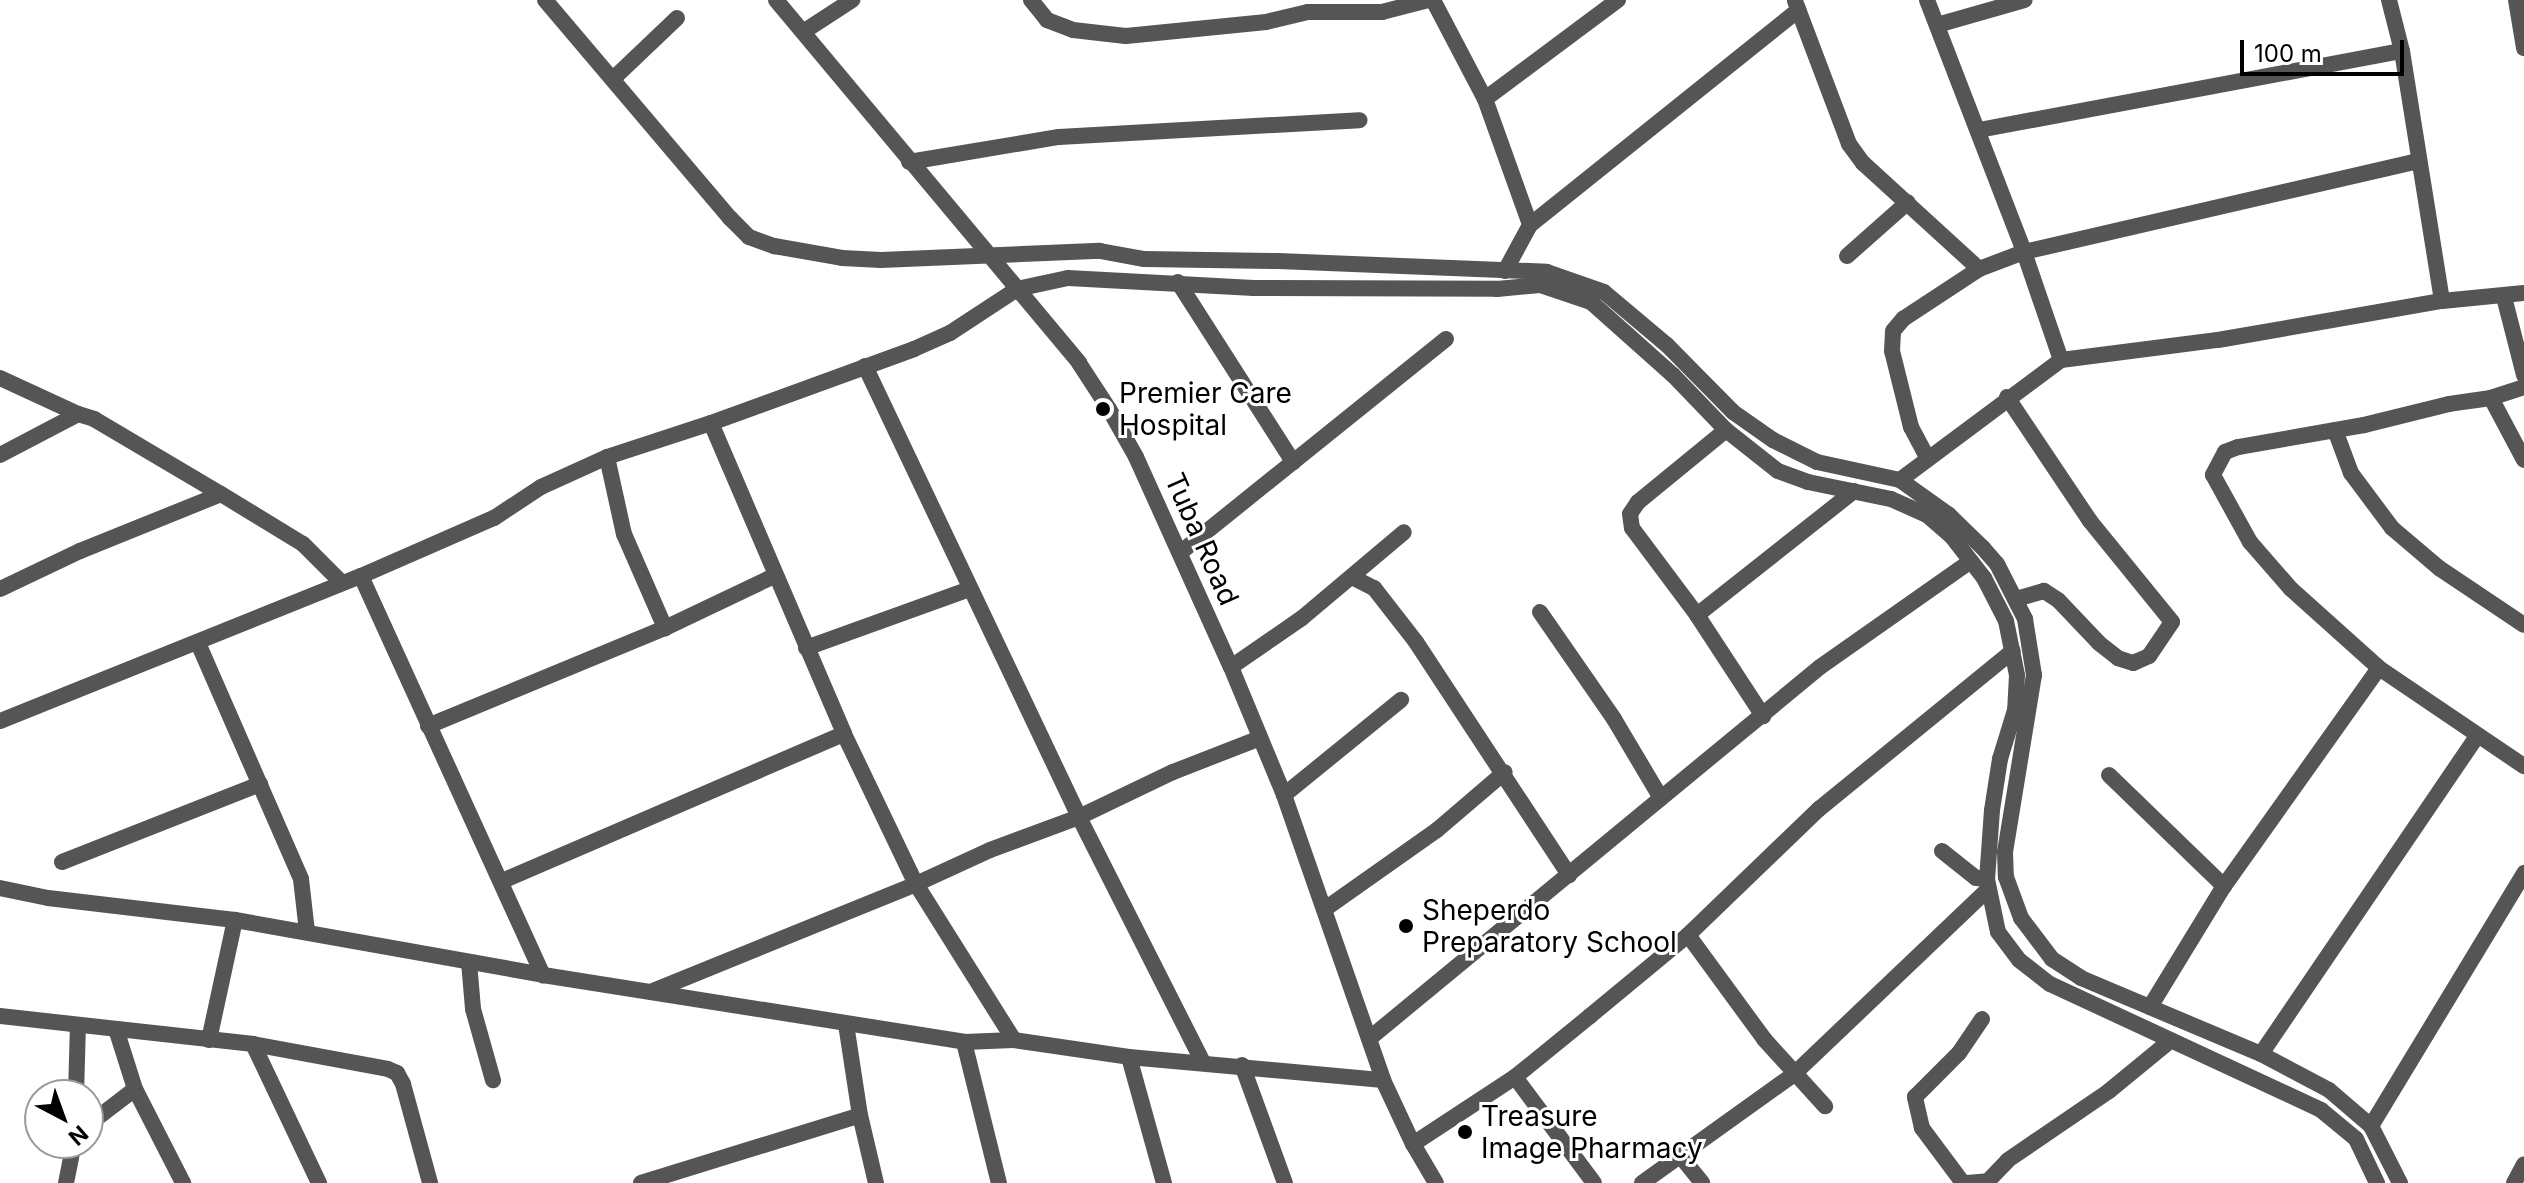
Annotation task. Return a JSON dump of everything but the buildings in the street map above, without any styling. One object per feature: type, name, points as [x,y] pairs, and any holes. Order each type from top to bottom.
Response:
[{"type":"street","points":[[545,0],[614,78],[672,152],[749,237],[774,246],[842,258],[992,257],[1030,252],[1100,251],[1144,259],[1547,272],[1604,292],[1667,345],[1733,412],[1773,440],[1817,462],[1900,480],[1949,515],[1983,548],[1997,564],[2025,619],[2034,675],[2005,852],[2013,900],[2021,918],[2052,959],[2081,978],[2261,1054],[2329,1090],[2371,1126],[2400,1183]]},
{"type":"street","name":"Tuba Road","points":[[776,0],[1079,363],[1109,409],[1181,552],[1231,667],[1284,795],[1383,1080],[1413,1144],[1436,1183]]},
{"type":"street","points":[[803,32],[852,0]]},
{"type":"street","points":[[1031,0],[1047,20],[1073,30],[1126,36],[1266,22],[1308,12],[1382,12],[1431,0],[1485,99],[1530,225]]},
{"type":"street","points":[[1485,99],[1618,0]]},
{"type":"street","points":[[1927,0],[1979,130],[2061,360]]},
{"type":"street","points":[[1937,25],[2025,0]]},
{"type":"street","points":[[2389,0],[2402,51],[2417,161],[2442,301]]},
{"type":"street","points":[[2516,0],[2524,48]]},
{"type":"street","points":[[1505,271],[1530,225],[1796,5],[1849,144],[1863,163],[1979,269]]},
{"type":"street","points":[[614,78],[677,18]]},
{"type":"street","points":[[1979,130],[2402,51]]},
{"type":"street","points":[[909,162],[1059,137],[1360,120]]},
{"type":"street","points":[[1928,459],[1911,427],[1892,351],[1893,331],[1903,319],[1979,269],[2024,252],[2417,161]]},
{"type":"street","points":[[1847,256],[1908,202]]},
{"type":"street","points":[[0,721],[361,576],[494,518],[541,487],[607,457],[711,423],[950,333],[1017,289],[1068,278],[1254,288],[1497,289],[1540,285],[1591,302],[1673,375],[1726,430],[1778,471],[1808,482],[1891,499],[1927,515],[1953,538],[1971,561],[2006,621],[2017,675],[2015,710],[2000,759],[1987,884],[1998,932],[2019,960],[2050,984],[2321,1110],[2356,1139],[2377,1183]]},
{"type":"street","points":[[1178,282],[1293,462]]},
{"type":"street","points":[[1900,480],[2007,397],[2061,360],[2218,340],[2442,301],[2524,293]]},
{"type":"street","points":[[2504,297],[2524,375]]},
{"type":"street","points":[[1181,552],[1446,339]]},
{"type":"street","points":[[865,366],[1079,817],[1202,1061]]},
{"type":"street","points":[[0,378],[94,419],[221,494],[303,544],[342,583]]},
{"type":"street","points":[[2524,387],[2491,398],[2225,452],[2213,475],[2250,542],[2291,589],[2379,668],[2524,766]]},
{"type":"street","points":[[2007,397],[2090,521],[2172,622],[2149,656],[2133,663],[2118,658],[2099,643],[2058,600],[2044,591],[2016,599]]},
{"type":"street","points":[[2491,398],[2524,460]]},
{"type":"street","points":[[0,455],[78,414]]},
{"type":"street","points":[[711,423],[844,734],[916,884],[1014,1040]]},
{"type":"street","points":[[1726,430],[1638,502],[1630,514],[1632,528],[1697,615],[1763,716]]},
{"type":"street","points":[[2335,430],[2351,473],[2392,528],[2439,568],[2524,625]]},
{"type":"street","points":[[607,457],[624,534],[665,628]]},
{"type":"street","points":[[1697,615],[1854,491]]},
{"type":"street","points":[[0,589],[80,551],[221,494]]},
{"type":"street","points":[[1231,667],[1274,640],[1404,532]]},
{"type":"street","points":[[1370,1038],[1887,617],[1971,561]]},
{"type":"street","points":[[361,576],[543,975]]},
{"type":"street","points":[[428,726],[665,628],[774,576]]},
{"type":"street","points":[[1352,577],[1374,588],[1416,642],[1505,772],[1569,875]]},
{"type":"street","points":[[806,648],[970,589]]},
{"type":"street","points":[[1540,612],[1614,719],[1661,798]]},
{"type":"street","points":[[198,643],[301,879],[307,932]]},
{"type":"street","points":[[1413,1144],[1515,1077],[1688,935],[1819,809],[2013,651]]},
{"type":"street","points":[[2150,1007],[2224,886],[2379,668]]},
{"type":"street","points":[[1284,795],[1401,700]]},
{"type":"street","points":[[502,881],[844,734]]},
{"type":"street","points":[[2261,1054],[2477,736]]},
{"type":"street","points":[[653,991],[916,884],[990,850],[1079,817],[1173,772],[1260,738]]},
{"type":"street","points":[[1325,909],[1437,830],[1505,772]]},
{"type":"street","points":[[2109,775],[2224,886]]},
{"type":"street","points":[[62,862],[260,784]]},
{"type":"street","points":[[1942,851],[1987,884]]},
{"type":"street","points":[[2371,1126],[2524,873]]},
{"type":"street","points":[[2,884],[48,898],[235,920],[543,975],[964,1042],[1014,1040],[1129,1057],[1202,1061],[1383,1080]]},
{"type":"street","points":[[1642,1183],[1682,1158],[1794,1074],[1987,884]]},
{"type":"street","points":[[209,1040],[235,920]]},
{"type":"street","points":[[1688,935],[1794,1074],[1825,1106]]},
{"type":"street","points":[[469,962],[473,1009],[493,1080]]},
{"type":"street","points":[[0,1016],[253,1044],[397,1073],[403,1084],[430,1183]]},
{"type":"street","points":[[1982,1019],[1959,1053],[1915,1097],[1922,1128],[1965,1183],[1989,1182],[2008,1160],[2109,1091],[2171,1040]]},
{"type":"street","points":[[846,1024],[860,1115],[876,1183]]},
{"type":"street","points":[[76,1079],[78,1025]]},
{"type":"street","points":[[116,1029],[135,1089],[183,1183]]},
{"type":"street","points":[[964,1042],[999,1183]]},
{"type":"street","points":[[253,1044],[313,1181]]},
{"type":"street","points":[[1129,1057],[1164,1183]]},
{"type":"street","points":[[1242,1065],[1285,1183]]},
{"type":"street","points":[[1515,1077],[1594,1183]]},
{"type":"street","points":[[104,1113],[135,1089]]},
{"type":"street","points":[[641,1183],[860,1115]]},
{"type":"street","points":[[1682,1158],[1702,1183]]},
{"type":"street","points":[[66,1183],[71,1159]]},
{"type":"street","points":[[2514,1183],[2524,1164]]},
{"type":"place","name":"Premier Care Hospital","points":[[1103,409]]},
{"type":"place","name":"Sheperdo Preparatory School","points":[[1406,926]]},
{"type":"place","name":"Treasure Image Pharmacy","points":[[1465,1132]]}]
